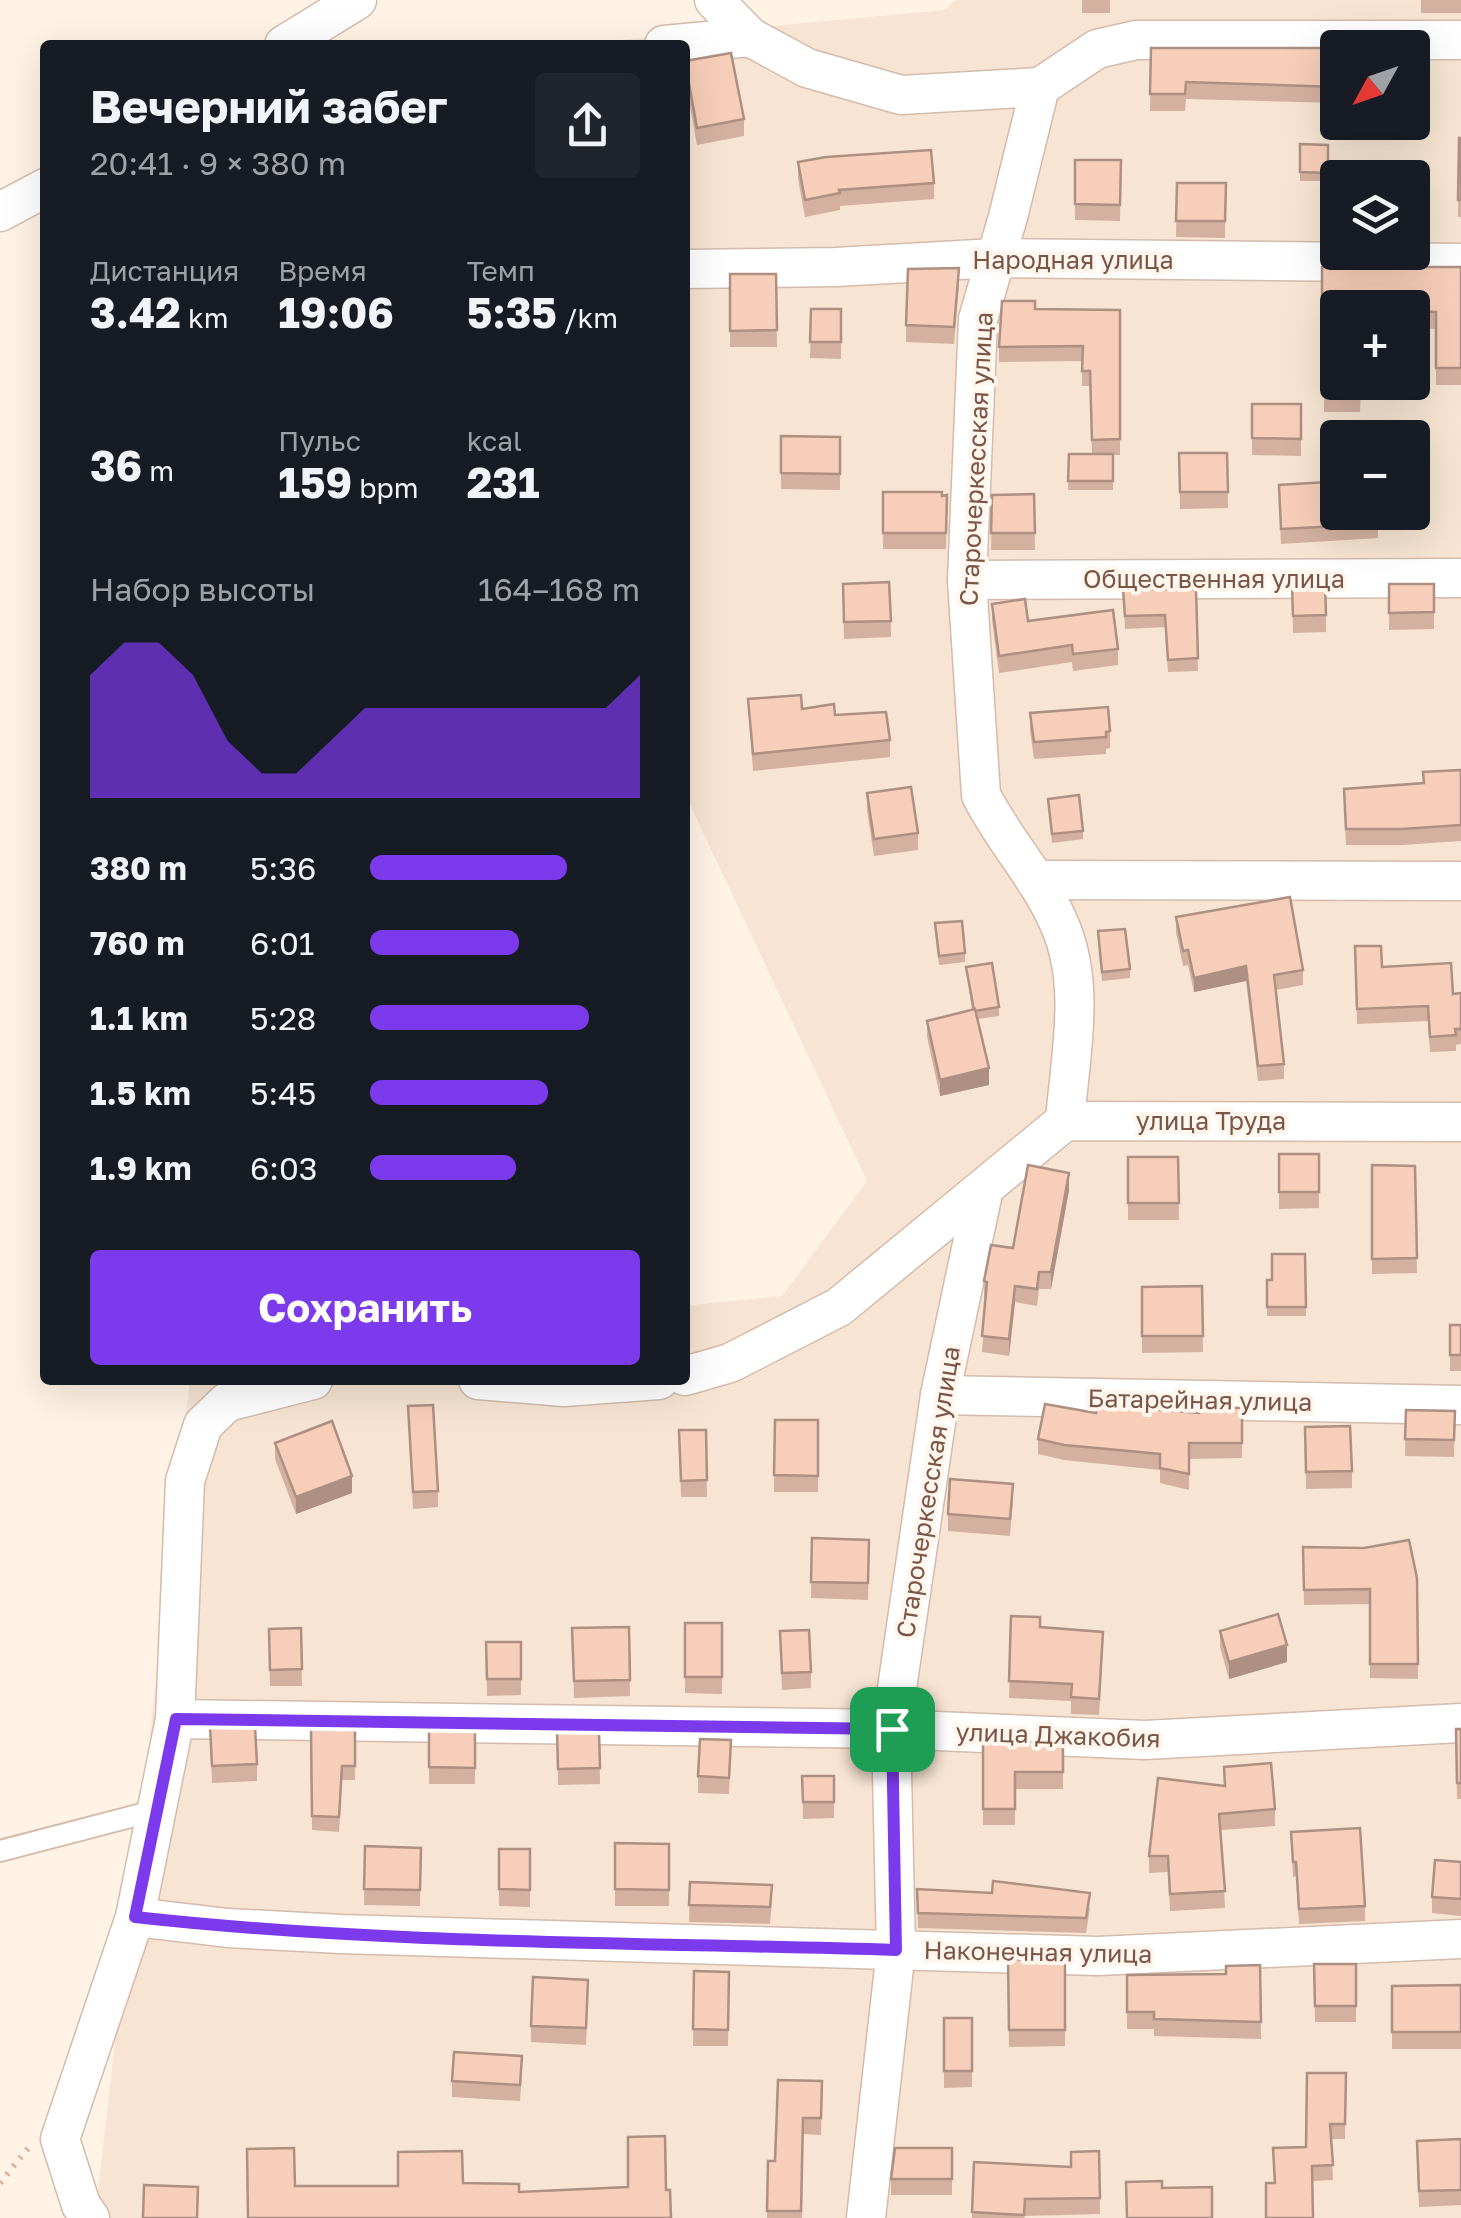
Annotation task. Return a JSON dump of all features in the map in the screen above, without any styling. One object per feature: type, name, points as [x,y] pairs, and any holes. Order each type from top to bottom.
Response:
[{"type":"street","points":[[292,40],[357,0]]},
{"type":"street","points":[[714,0],[750,38],[807,68],[902,95],[1040,87],[1098,48],[1136,40],[1461,40]]},
{"type":"street","points":[[690,43],[750,38]]},
{"type":"street","name":"Старочеркесская улица","points":[[1040,87],[978,320],[966,580],[981,794],[995,823],[1059,922],[1076,978],[1065,1121]]},
{"type":"street","points":[[0,212],[40,191]]},
{"type":"street","name":"Народная улица","points":[[690,269],[994,258],[1461,263]]},
{"type":"street","name":"Общественная улица","points":[[966,580],[1461,578]]},
{"type":"street","points":[[1035,880],[1461,881]]},
{"type":"street","points":[[690,1375],[730,1363],[839,1307],[1065,1121]]},
{"type":"street","name":"улица Труда","points":[[1065,1121],[1461,1122]]},
{"type":"street","name":"Старочеркесская улица","points":[[866,2218],[896,1950],[892,1729],[940,1395],[984,1188]]},
{"type":"street","points":[[90,2218],[81,2205],[60,2140],[135,1917],[176,1719],[185,1481],[203,1425],[227,1402],[291,1385]]},
{"type":"street","points":[[539,1385],[591,1385]]},
{"type":"street","name":"Батарейная улица","points":[[940,1395],[1461,1405]]},
{"type":"street","name":"улица Джакобия","points":[[176,1719],[892,1729],[1145,1740],[1461,1723]]},
{"type":"street","name":"Наконечная улица","points":[[135,1917],[228,1928],[341,1934],[1098,1956],[1461,1938]]},
{"type":"lane","points":[[0,1851],[157,1810]]},
{"type":"shaded area","points":[[956,0],[1461,0],[1461,2218],[95,2218],[189,1385],[690,1385],[690,1305],[782,1296],[867,1181],[690,805],[690,40],[621,40],[944,10]]},
{"type":"building","points":[[1151,48],[1320,48],[1320,86],[1186,82],[1185,94],[1150,94]]},
{"type":"building","points":[[731,53],[744,119],[697,128],[690,60]]},
{"type":"building","points":[[1461,138],[1461,200],[1458,200]]},
{"type":"building","points":[[1300,144],[1328,145],[1328,160],[1320,160],[1320,173],[1300,172]]},
{"type":"building","points":[[931,150],[934,183],[839,190],[840,193],[805,200],[798,162]]},
{"type":"building","points":[[1075,160],[1121,160],[1120,205],[1075,204]]},
{"type":"building","points":[[1177,183],[1226,183],[1225,221],[1176,221]]},
{"type":"building","points":[[1461,267],[1461,368],[1436,368],[1436,312],[1430,312],[1430,290],[1322,290],[1322,270]]},
{"type":"building","points":[[959,268],[954,327],[906,325],[908,269]]},
{"type":"building","points":[[730,274],[776,274],[777,330],[730,331]]},
{"type":"building","points":[[1002,301],[1035,301],[1035,309],[1120,310],[1120,439],[1092,440],[1090,371],[1082,371],[1083,346],[999,347]]},
{"type":"building","points":[[811,309],[841,309],[841,342],[810,342]]},
{"type":"building","points":[[1252,404],[1301,404],[1301,439],[1252,438]]},
{"type":"building","points":[[781,436],[840,437],[840,474],[781,473]]},
{"type":"building","points":[[1179,453],[1227,453],[1228,492],[1180,492]]},
{"type":"building","points":[[1069,454],[1113,454],[1113,481],[1068,481]]},
{"type":"building","points":[[1320,482],[1320,527],[1281,529],[1279,485]]},
{"type":"building","points":[[883,492],[947,495],[946,533],[883,533]]},
{"type":"building","points":[[1034,494],[1035,533],[991,533],[992,495]]},
{"type":"building","points":[[889,582],[891,621],[844,622],[843,584]]},
{"type":"building","points":[[1325,584],[1326,615],[1293,616],[1292,585]]},
{"type":"building","points":[[1389,584],[1434,584],[1434,612],[1389,613]]},
{"type":"building","points":[[1123,589],[1196,589],[1198,658],[1168,660],[1165,615],[1125,616]]},
{"type":"building","points":[[1025,599],[1028,621],[1113,610],[1118,649],[1073,654],[1072,645],[999,656],[992,604]]},
{"type":"building","points":[[801,695],[802,709],[834,704],[835,715],[886,712],[890,740],[753,754],[748,699]]},
{"type":"building","points":[[1108,707],[1110,731],[1106,737],[1034,742],[1030,713]]},
{"type":"building","points":[[1461,770],[1461,825],[1346,829],[1344,789],[1424,783],[1423,772]]},
{"type":"building","points":[[911,787],[918,833],[874,839],[867,793]]},
{"type":"building","points":[[1079,795],[1083,831],[1052,834],[1048,799]]},
{"type":"building","points":[[1290,897],[1303,970],[1274,975],[1284,1064],[1258,1066],[1246,966],[1194,978],[1176,917]]},
{"type":"building","points":[[962,921],[965,953],[939,956],[935,923]]},
{"type":"building","points":[[1125,929],[1130,969],[1102,972],[1098,931]]},
{"type":"building","points":[[1355,946],[1381,946],[1382,967],[1451,963],[1453,994],[1461,993],[1461,1029],[1455,1029],[1456,1035],[1430,1037],[1428,1006],[1357,1009]]},
{"type":"building","points":[[992,963],[999,1007],[975,1011],[966,967]]},
{"type":"building","points":[[975,1009],[989,1068],[940,1080],[927,1021]]},
{"type":"building","points":[[1279,1154],[1319,1154],[1319,1192],[1279,1192]]},
{"type":"building","points":[[1128,1157],[1178,1157],[1179,1203],[1128,1203]]},
{"type":"building","points":[[1028,1165],[1069,1173],[1051,1272],[1039,1272],[1037,1289],[1015,1286],[1009,1339],[982,1336],[987,1282],[984,1281],[991,1245],[1013,1248]]},
{"type":"building","points":[[1372,1165],[1415,1166],[1417,1258],[1372,1259]]},
{"type":"building","points":[[1272,1254],[1305,1254],[1306,1307],[1267,1307]]},
{"type":"building","points":[[1202,1286],[1203,1336],[1142,1336],[1142,1287]]},
{"type":"building","points":[[1450,1325],[1461,1325],[1461,1355],[1450,1355]]},
{"type":"building","points":[[1045,1404],[1096,1413],[1097,1405],[1199,1413],[1199,1407],[1242,1408],[1242,1443],[1189,1443],[1189,1474],[1160,1468],[1160,1454],[1038,1439]]},
{"type":"building","points":[[433,1405],[438,1491],[413,1492],[408,1406]]},
{"type":"building","points":[[1406,1410],[1455,1411],[1454,1440],[1405,1439]]},
{"type":"building","points":[[775,1420],[818,1420],[818,1476],[774,1475]]},
{"type":"building","points":[[332,1421],[352,1476],[296,1497],[275,1443]]},
{"type":"building","points":[[1350,1426],[1352,1471],[1306,1472],[1305,1427]]},
{"type":"building","points":[[679,1430],[706,1430],[707,1480],[681,1481]]},
{"type":"building","points":[[950,1479],[1013,1484],[1010,1519],[948,1514]]},
{"type":"building","points":[[812,1538],[869,1540],[868,1583],[811,1582]]},
{"type":"building","points":[[1409,1540],[1417,1578],[1418,1664],[1370,1664],[1370,1589],[1304,1590],[1303,1547],[1364,1548]]},
{"type":"building","points":[[1278,1614],[1287,1645],[1229,1662],[1220,1631]]},
{"type":"building","points":[[1011,1616],[1040,1617],[1040,1627],[1103,1632],[1099,1699],[1071,1697],[1072,1684],[1009,1681]]},
{"type":"building","points":[[685,1623],[722,1623],[722,1677],[685,1677]]},
{"type":"building","points":[[629,1627],[630,1680],[574,1681],[572,1628]]},
{"type":"building","points":[[301,1628],[302,1669],[270,1670],[269,1629]]},
{"type":"building","points":[[809,1630],[811,1672],[782,1673],[780,1631]]},
{"type":"building","points":[[486,1642],[521,1642],[521,1679],[487,1679]]},
{"type":"building","points":[[210,1725],[255,1726],[257,1764],[212,1766]]},
{"type":"building","points":[[429,1728],[475,1729],[475,1768],[429,1767]]},
{"type":"building","points":[[311,1729],[355,1730],[355,1766],[342,1766],[339,1817],[312,1816]]},
{"type":"building","points":[[1456,1729],[1461,1729],[1461,1783],[1457,1783]]},
{"type":"building","points":[[557,1731],[599,1731],[600,1768],[558,1769]]},
{"type":"building","points":[[700,1739],[731,1740],[729,1778],[698,1776]]},
{"type":"building","points":[[983,1742],[1063,1742],[1063,1772],[1015,1772],[1015,1809],[983,1809]]},
{"type":"building","points":[[1271,1763],[1275,1809],[1219,1814],[1225,1891],[1170,1894],[1168,1856],[1149,1856],[1158,1778],[1225,1786],[1224,1767]]},
{"type":"building","points":[[802,1776],[834,1776],[834,1802],[803,1802]]},
{"type":"building","points":[[1360,1828],[1365,1906],[1299,1909],[1291,1832]]},
{"type":"building","points":[[615,1843],[669,1844],[669,1890],[615,1889]]},
{"type":"building","points":[[365,1846],[421,1848],[420,1890],[364,1889]]},
{"type":"building","points":[[499,1849],[530,1849],[530,1890],[499,1889]]},
{"type":"building","points":[[1435,1860],[1461,1862],[1461,1899],[1432,1897]]},
{"type":"building","points":[[993,1881],[1090,1893],[1086,1918],[918,1913],[917,1889],[992,1893]]},
{"type":"building","points":[[690,1882],[772,1885],[770,1907],[689,1905]]},
{"type":"building","points":[[1008,1959],[1065,1961],[1065,2030],[1009,2030]]},
{"type":"building","points":[[1314,1964],[1356,1964],[1356,2006],[1315,2006]]},
{"type":"building","points":[[1260,1965],[1261,2022],[1154,2019],[1154,2012],[1127,2012],[1127,1975],[1226,1974],[1226,1966]]},
{"type":"building","points":[[694,1971],[729,1972],[728,2030],[693,2029]]},
{"type":"building","points":[[533,1977],[588,1980],[586,2028],[531,2026]]},
{"type":"building","points":[[1461,1985],[1461,2032],[1392,2032],[1392,1986]]},
{"type":"building","points":[[944,2018],[972,2018],[972,2071],[944,2071]]},
{"type":"building","points":[[454,2052],[522,2056],[520,2085],[452,2081]]},
{"type":"building","points":[[1307,2073],[1346,2073],[1345,2124],[1330,2124],[1333,2165],[1312,2166],[1313,2218],[1266,2218],[1266,2183],[1275,2183],[1273,2148],[1306,2147]]},
{"type":"building","points":[[778,2080],[822,2081],[821,2118],[803,2118],[801,2211],[767,2211],[768,2161],[775,2161]]},
{"type":"building","points":[[665,2136],[671,2218],[248,2218],[247,2149],[294,2148],[295,2186],[398,2186],[398,2152],[462,2151],[463,2183],[519,2184],[519,2192],[628,2187],[628,2137]]},
{"type":"building","points":[[1461,2139],[1461,2190],[1419,2191],[1417,2141]]},
{"type":"building","points":[[895,2148],[952,2148],[952,2179],[891,2179]]},
{"type":"building","points":[[1099,2151],[1100,2198],[1025,2199],[1024,2215],[972,2212],[974,2162],[1071,2167],[1071,2152]]},
{"type":"building","points":[[1162,2181],[1162,2188],[1212,2187],[1212,2218],[1127,2218],[1126,2182]]},
{"type":"building","points":[[144,2185],[198,2187],[197,2218],[143,2218]]},
{"type":"route","points":[[176,1719],[892,1729],[896,1950],[341,1934],[228,1928],[135,1917],[176,1719]]}]
